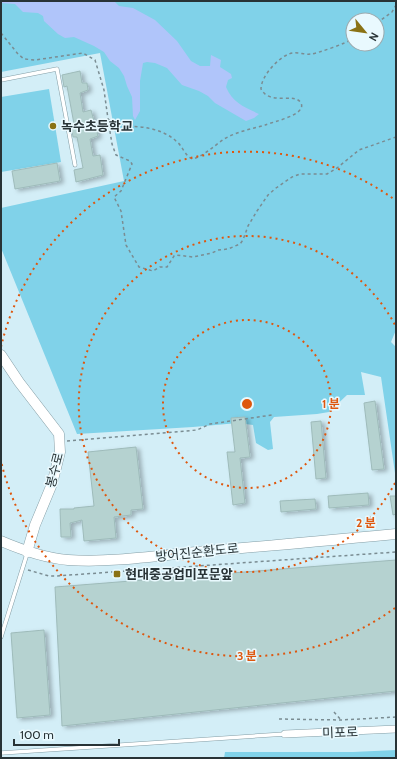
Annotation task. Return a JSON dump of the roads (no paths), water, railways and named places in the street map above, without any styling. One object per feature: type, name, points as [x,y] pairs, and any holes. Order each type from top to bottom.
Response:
[{"type":"main road","name":"봉수로","points":[[1,355],[19,382],[58,434],[60,441],[60,452],[52,484],[35,525],[27,552]]},
{"type":"main road","name":"방어진순환도로","points":[[1,541],[27,552],[66,560],[126,560],[183,553],[396,534]]},
{"type":"street","name":"미포로","points":[[285,734],[396,729]]},
{"type":"lane","points":[[1,80],[57,69],[75,165]]},
{"type":"lane","points":[[1,637],[27,552]]},
{"type":"lane","points":[[1,753],[285,734]]},
{"type":"place","name":"녹수초등학교","points":[[53,126]]},
{"type":"place","name":"현대중공업미포문앞","points":[[117,574]]}]
